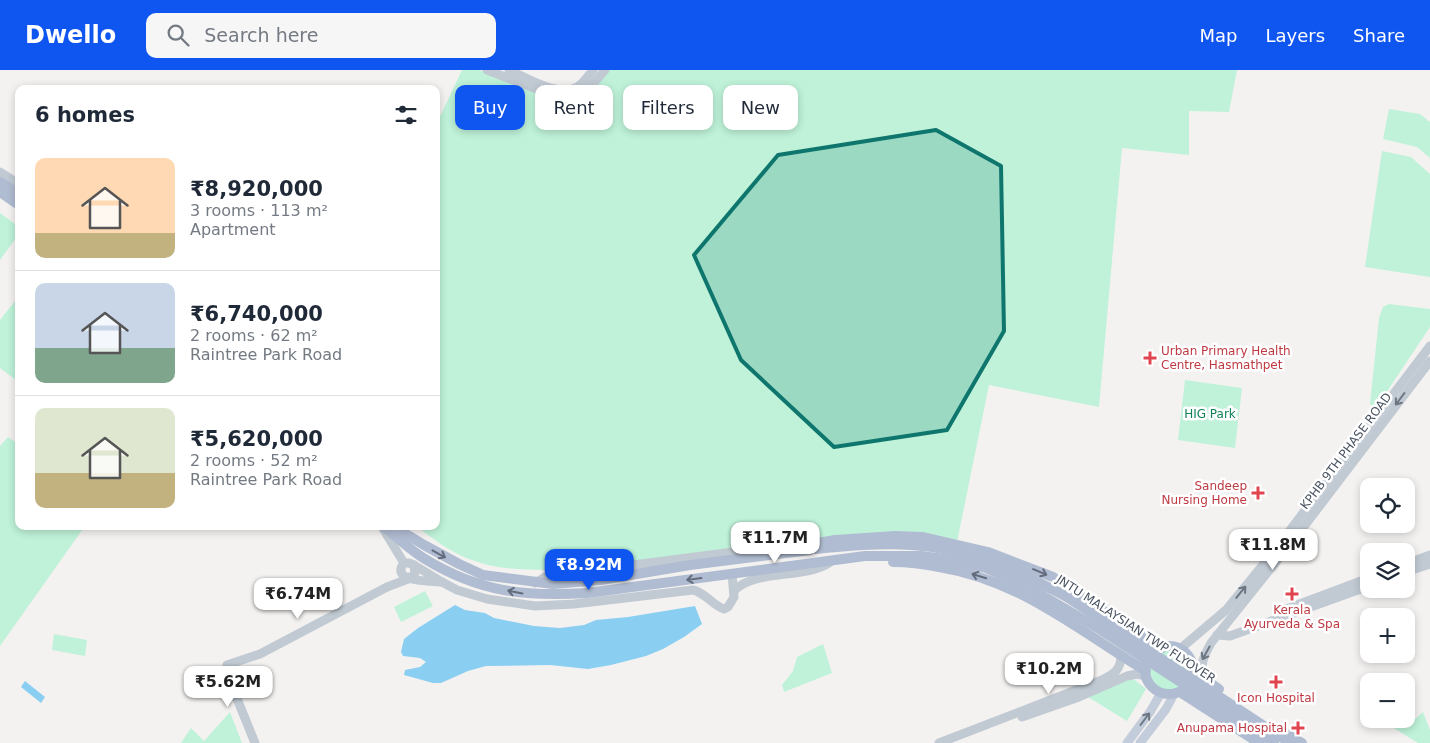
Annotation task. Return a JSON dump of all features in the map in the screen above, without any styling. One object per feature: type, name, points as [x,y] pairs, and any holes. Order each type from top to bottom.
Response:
[{"type":"main road","points":[[0,182],[15,191]]},
{"type":"main road","points":[[0,192],[15,202]]},
{"type":"main road","name":"JNTU MALAYSIAN TWP FLYOVER","points":[[387,530],[424,558],[448,572],[474,582],[524,594],[587,594],[857,557],[921,556],[952,560],[986,568],[1030,588],[1101,630],[1274,743]]},
{"type":"main road","points":[[402,530],[424,545],[482,575],[554,584],[601,580],[817,547],[861,537],[895,536],[923,538],[988,552],[1053,577],[1162,648]]},
{"type":"main road","name":"JNTU MALAYSIAN TWP FLYOVER","points":[[817,547],[880,544],[912,545],[962,553],[1008,568],[1067,597],[1290,743]]},
{"type":"main road","points":[[837,560],[860,564],[900,562],[926,564],[980,576],[1018,592],[1056,613],[1146,673]]},
{"type":"main road","points":[[1086,632],[1100,609]]},
{"type":"main road","points":[[1140,743],[1177,693],[1190,683],[1193,671],[1190,658],[1180,649],[1174,647],[1162,648],[1155,651],[1150,657],[1146,673],[1151,686],[1161,693],[1177,693],[1259,743]]},
{"type":"main road","points":[[1193,671],[1302,743]]},
{"type":"main road","points":[[1127,743],[1150,712],[1161,693]]},
{"type":"street","points":[[487,70],[535,88]]},
{"type":"street","points":[[509,70],[544,85]]},
{"type":"street","points":[[581,85],[593,70]]},
{"type":"street","points":[[592,85],[605,70]]},
{"type":"street","points":[[0,172],[15,181]]},
{"type":"street","name":"KPHB 9TH PHASE ROAD","points":[[1180,649],[1226,610],[1275,550],[1430,346]]},
{"type":"street","name":"KPHB 9TH PHASE ROAD","points":[[1205,678],[1202,671],[1202,660],[1217,635],[1230,621],[1430,361]]},
{"type":"street","points":[[384,530],[402,566],[402,576],[442,582]]},
{"type":"street","points":[[1415,561],[1430,556]]},
{"type":"street","points":[[734,591],[743,584],[763,578],[814,569],[837,560]]},
{"type":"street","points":[[387,587],[402,566],[410,562],[457,590],[487,599],[544,606],[693,590],[701,592],[720,607],[728,607],[734,597],[737,574]]},
{"type":"street","points":[[1415,569],[1430,564]]},
{"type":"street","points":[[255,743],[227,674],[228,665],[260,654],[387,587],[408,578],[415,573],[414,565]]},
{"type":"street","points":[[1230,621],[1233,626],[1239,628],[1360,581]]},
{"type":"street","points":[[1217,635],[1230,636],[1360,589]]},
{"type":"street","points":[[939,743],[1102,680],[1118,671],[1121,655]]},
{"type":"street","points":[[953,743],[1079,697],[1127,676],[1146,673]]},
{"type":"highlighted area","points":[[936,130],[1001,166],[1004,331],[947,430],[834,447],[741,360],[694,255],[778,155]]},
{"type":"green space","points":[[462,70],[479,70],[520,85],[455,85],[455,130],[525,130],[525,87],[535,91],[535,130],[613,130],[613,85],[588,85],[601,70],[1237,70],[1229,112],[1189,111],[1189,155],[1122,148],[1099,407],[989,385],[957,542],[527,570],[488,565],[462,556],[448,549],[421,530],[440,530],[440,117]]},
{"type":"green space","points":[[1389,109],[1420,114],[1430,122],[1430,158],[1417,147],[1383,139]]},
{"type":"green space","points":[[1382,151],[1411,157],[1430,174],[1430,277],[1365,267]]},
{"type":"green space","points":[[0,213],[15,224],[15,239],[0,260]]},
{"type":"green space","points":[[15,301],[15,379],[0,368],[0,320]]},
{"type":"green space","points":[[1389,304],[1430,309],[1430,327],[1376,408],[1370,404],[1379,318],[1383,307]]},
{"type":"green space","name":"HIG Park","points":[[1185,380],[1242,388],[1235,448],[1178,440]]},
{"type":"green space","points":[[8,437],[15,442],[15,530],[82,530],[0,646],[0,446]]},
{"type":"green space","points":[[425,591],[433,606],[401,622],[394,607]]},
{"type":"green space","points":[[54,634],[87,640],[85,656],[52,650]]},
{"type":"green space","points":[[823,644],[832,673],[784,692],[782,685],[793,671],[797,657]]},
{"type":"green space","points":[[1174,650],[1181,653],[1187,659],[1190,670],[1189,678],[1181,687],[1174,690],[1166,690],[1159,687],[1151,678],[1150,666],[1153,659],[1162,651]]},
{"type":"green space","points":[[1132,678],[1146,689],[1127,721],[1088,697]]},
{"type":"green space","points":[[230,712],[242,743],[181,743],[191,728],[204,741]]},
{"type":"green space","points":[[1423,712],[1430,730],[1430,743],[1418,743],[1394,728],[1415,728],[1415,719]]},
{"type":"water","points":[[266,594],[290,598],[288,609],[264,605]]},
{"type":"water","points":[[455,605],[465,610],[485,613],[494,618],[534,626],[560,628],[584,625],[596,620],[628,617],[695,606],[702,624],[663,649],[646,656],[588,669],[550,665],[486,666],[468,671],[441,683],[433,683],[404,675],[405,670],[420,667],[426,662],[420,658],[403,656],[401,652],[404,639]]},
{"type":"water","points":[[25,681],[45,697],[41,703],[21,687]]},
{"type":"place","name":"Urban Primary Health Centre, Hasmathpet","points":[[1150,358]]},
{"type":"place","name":"Sandeep Nursing Home","points":[[1258,493]]},
{"type":"place","name":"Kerala Ayurveda & Spa","points":[[1292,594]]},
{"type":"place","name":"Icon Hospital","points":[[1276,682]]},
{"type":"place","name":"Anupama Hospital","points":[[1298,728]]}]
